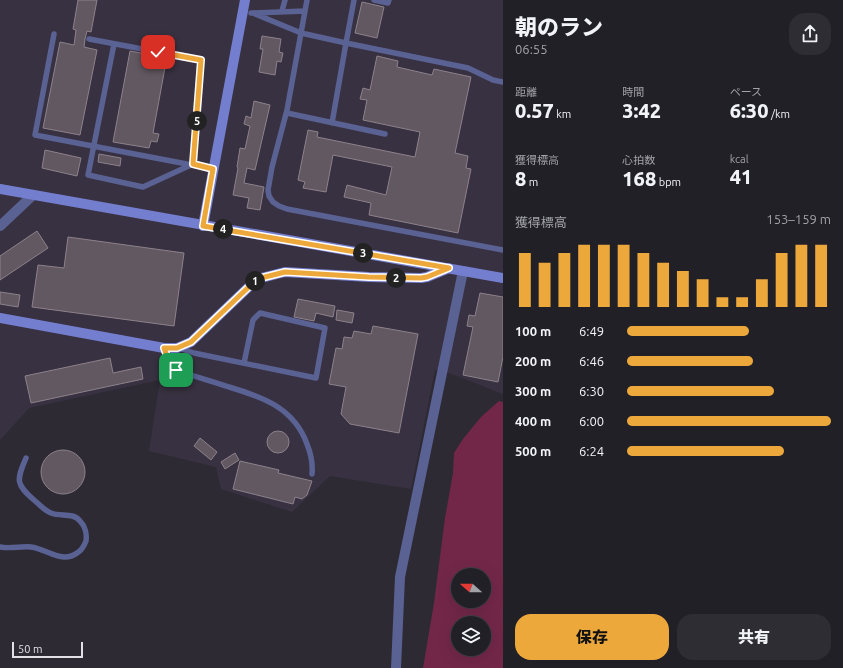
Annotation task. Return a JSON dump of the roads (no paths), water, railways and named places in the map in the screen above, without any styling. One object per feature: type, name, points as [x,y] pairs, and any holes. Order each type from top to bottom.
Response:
[{"type":"street","points":[[203,226],[213,169],[247,12],[244,0]]},
{"type":"street","points":[[0,189],[503,278]]},
{"type":"street","points":[[0,226],[32,195]]},
{"type":"street","points":[[0,318],[164,348],[177,348],[191,342],[257,279],[285,272],[369,277],[421,278],[449,268]]},
{"type":"street","points":[[396,668],[400,577],[463,271]]},
{"type":"lane","points":[[282,11],[285,0]]},
{"type":"lane","points":[[307,0],[287,113],[272,167],[268,190],[269,196],[273,202],[287,209],[503,250]]},
{"type":"lane","points":[[332,123],[354,0]]},
{"type":"lane","points":[[374,0],[388,3],[389,0]]},
{"type":"lane","points":[[247,12],[305,10]]},
{"type":"lane","points":[[247,12],[301,33],[468,68],[493,80],[503,82]]},
{"type":"lane","points":[[54,34],[35,135],[213,169]]},
{"type":"lane","points":[[89,39],[201,60],[193,164]]},
{"type":"lane","points":[[114,44],[88,175],[144,187],[193,164]]},
{"type":"lane","points":[[287,113],[385,134]]},
{"type":"lane","points":[[177,348],[194,353],[316,378],[325,328],[260,313],[253,320],[244,363]]},
{"type":"lane","points":[[164,348],[171,367],[176,370],[256,395],[274,404],[290,416],[304,435],[311,454],[312,474]]},
{"type":"lane","points":[[0,547],[30,547],[65,558],[80,552],[86,541],[86,533],[80,520],[73,516],[51,513],[45,510],[22,489],[19,483],[20,475],[26,458]]}]
